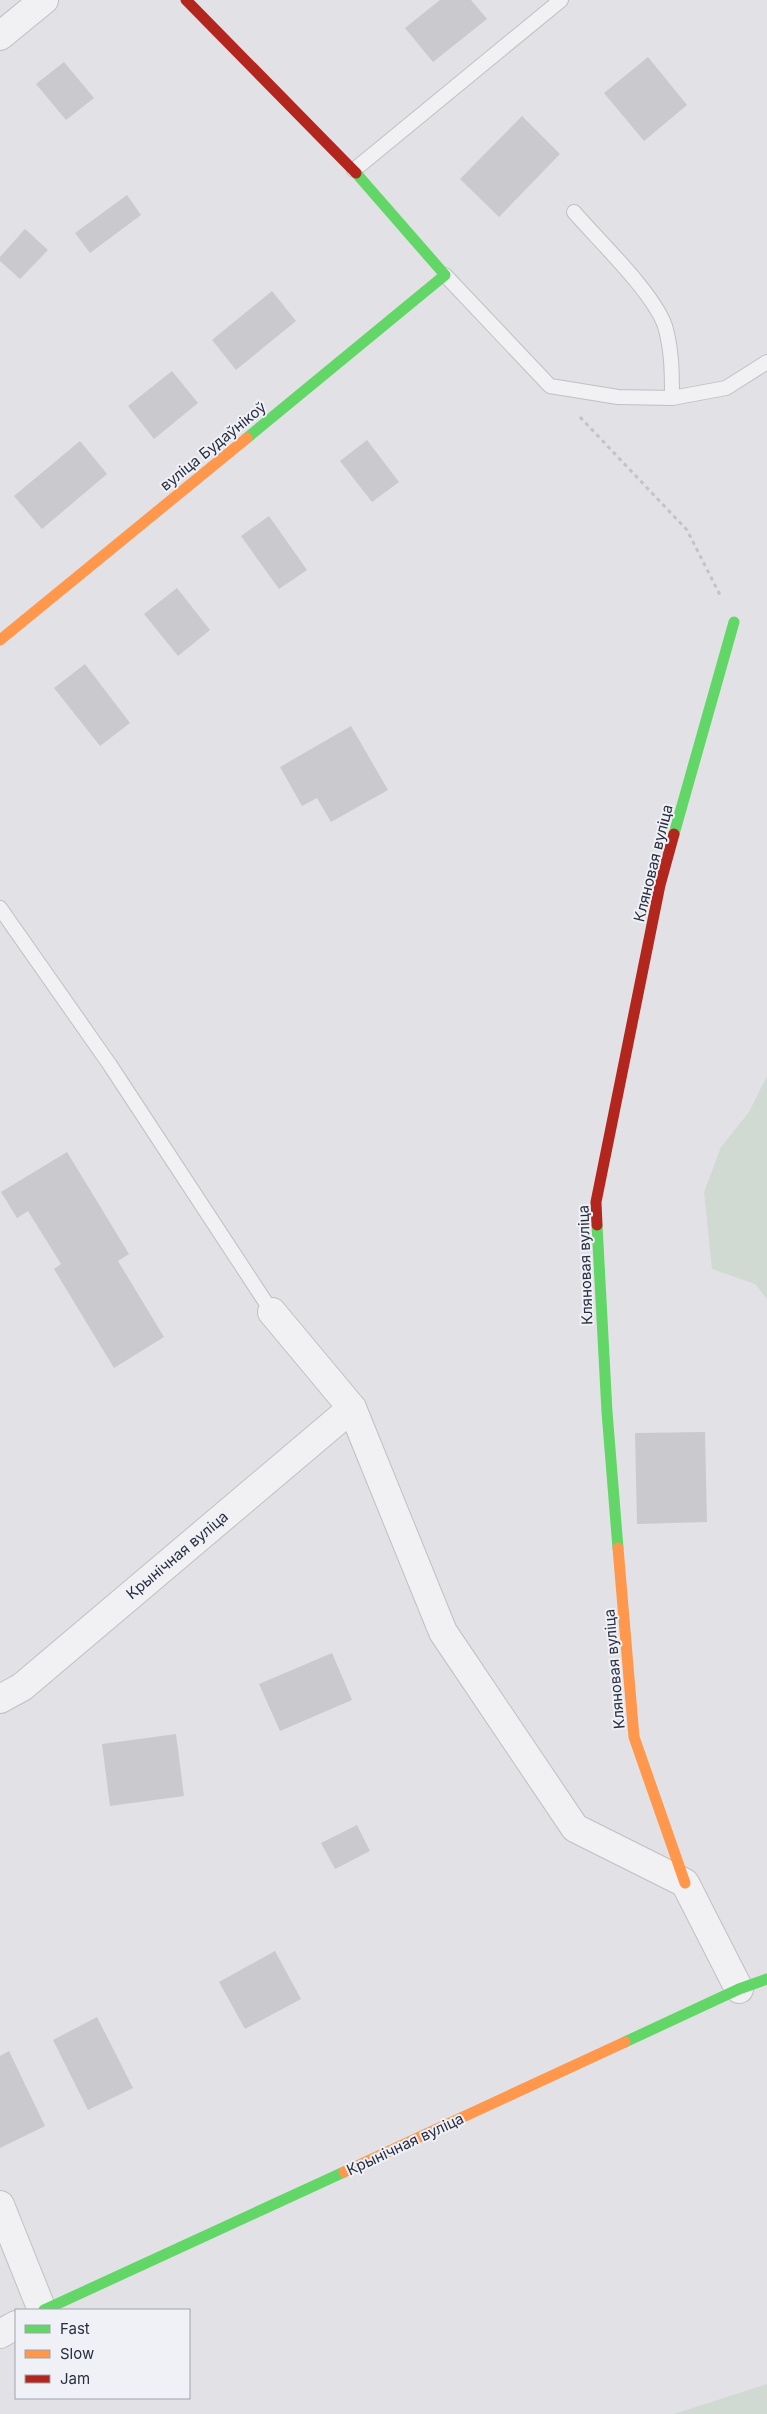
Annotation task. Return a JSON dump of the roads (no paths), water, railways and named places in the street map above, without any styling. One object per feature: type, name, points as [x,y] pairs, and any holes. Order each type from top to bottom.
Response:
[{"type":"street","points":[[0,36],[44,0]]},
{"type":"street","points":[[186,0],[354,170],[445,275]]},
{"type":"street","name":"вуліца Будаўнікоў","points":[[0,640],[445,275]]},
{"type":"street","name":"Кляновая вуліца","points":[[685,1883],[634,1737],[607,1412],[596,1202],[660,884],[734,622]]},
{"type":"street","points":[[272,1312],[352,1408],[443,1632],[574,1828],[685,1883],[739,1989]]},
{"type":"street","name":"Крынічная вуліца","points":[[0,1699],[22,1687],[352,1408]]},
{"type":"street","name":"Крынічная вуліца","points":[[45,2309],[739,1989],[767,1979]]},
{"type":"street","name":"Крынічная вуліца","points":[[0,2205],[43,2309]]},
{"type":"street","points":[[0,2334],[15,2326]]},
{"type":"lane","points":[[354,170],[561,0]]},
{"type":"lane","points":[[574,212],[648,296],[664,325],[672,356],[672,398]]},
{"type":"lane","points":[[445,275],[550,386],[618,397],[672,398],[726,388],[767,362]]},
{"type":"lane","points":[[0,908],[110,1065],[272,1312]]}]
